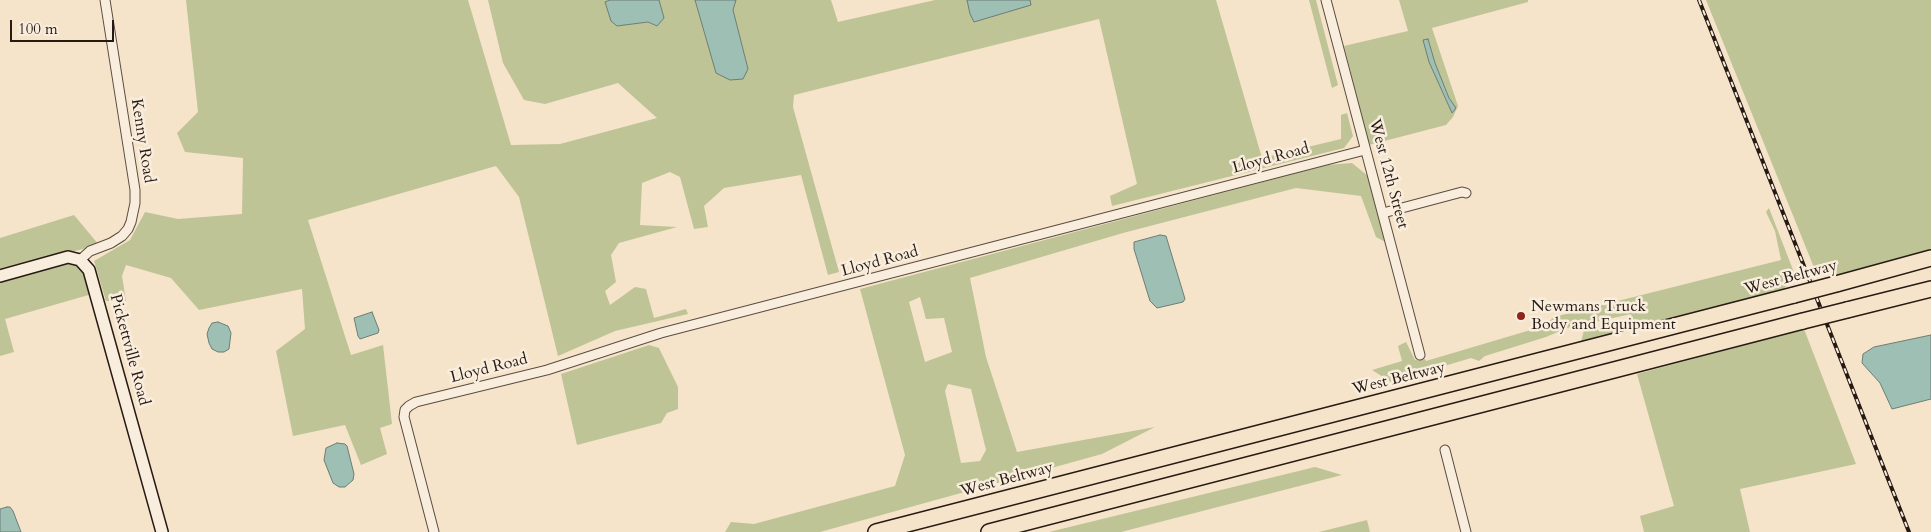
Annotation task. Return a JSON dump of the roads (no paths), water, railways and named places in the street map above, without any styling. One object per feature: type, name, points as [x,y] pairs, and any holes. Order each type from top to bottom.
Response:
[{"type":"highway","name":"West Beltway","points":[[876,532],[1794,296],[1931,258]]},
{"type":"highway","points":[[989,532],[1931,289]]},
{"type":"street","name":"Kenny Road","points":[[80,260],[90,251],[111,243],[122,236],[131,222],[135,203],[135,190],[105,0]]},
{"type":"street","name":"West 12th Street","points":[[1326,0],[1420,355]]},
{"type":"street","name":"Lloyd Road","points":[[434,532],[405,425],[405,410],[416,402],[547,370],[661,333],[1365,150]]},
{"type":"street","points":[[1383,213],[1462,192],[1466,193]]},
{"type":"street","points":[[0,276],[68,257],[80,260]]},
{"type":"street","name":"Pickettville Road","points":[[80,260],[85,264],[92,277],[162,532]]},
{"type":"street","points":[[1445,450],[1466,532]]},
{"type":"water","points":[[610,0],[659,0],[664,18],[657,26],[648,22],[617,26],[611,21],[605,2]]},
{"type":"water","points":[[695,0],[736,0],[733,10],[748,69],[743,79],[730,80],[716,73]]},
{"type":"water","points":[[967,0],[1030,0],[1031,5],[974,22]]},
{"type":"water","points":[[1428,39],[1449,98],[1456,108],[1452,113],[1429,62],[1423,40]]},
{"type":"water","points":[[1160,235],[1166,236],[1185,299],[1183,302],[1157,308],[1150,301],[1134,249],[1134,242]]},
{"type":"water","points":[[372,312],[379,330],[378,333],[360,339],[354,318]]},
{"type":"water","points":[[218,322],[228,326],[231,333],[229,349],[224,352],[212,349],[207,334],[212,323]]},
{"type":"water","points":[[1931,335],[1931,399],[1892,409],[1880,383],[1862,363],[1863,354],[1874,347]]},
{"type":"water","points":[[337,443],[347,446],[354,474],[353,480],[345,487],[339,487],[333,483],[324,460],[326,448]]},
{"type":"water","points":[[10,507],[13,511],[21,532],[0,532],[0,509]]},
{"type":"railway","points":[[1699,0],[1909,532]]},
{"type":"place","name":"Newmans Truck Body and Equipment","points":[[1521,316]]}]
